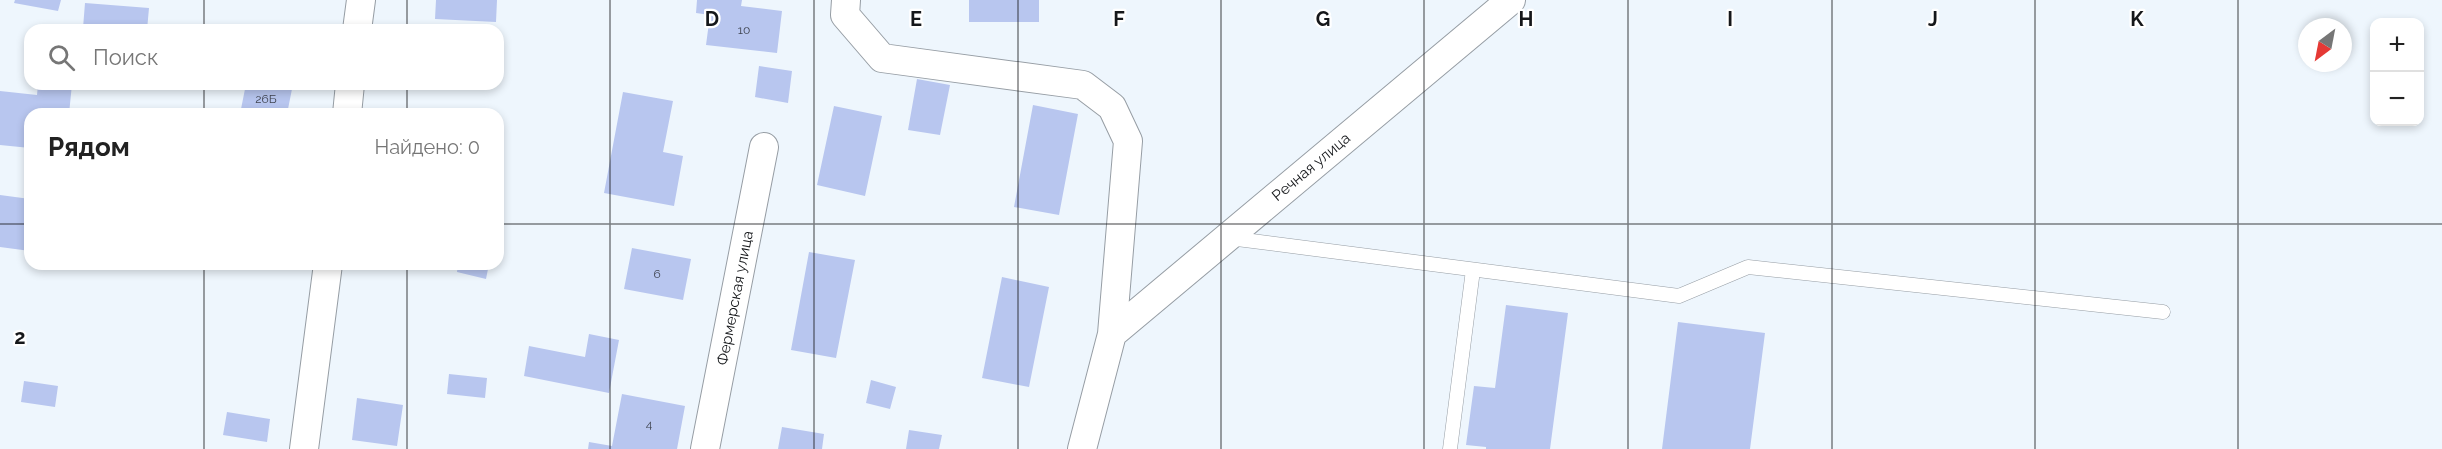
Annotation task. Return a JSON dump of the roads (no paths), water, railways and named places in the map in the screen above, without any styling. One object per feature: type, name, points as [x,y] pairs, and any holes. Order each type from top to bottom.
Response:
[{"type":"street","points":[[358,24],[361,0]]},
{"type":"street","points":[[846,0],[845,15],[882,58],[1083,85],[1112,107],[1128,141],[1112,334],[1082,449]]},
{"type":"street","name":"Речная улица","points":[[1112,334],[1511,0]]},
{"type":"street","points":[[348,108],[349,90]]},
{"type":"street","name":"Фермерская улица","points":[[705,449],[764,147]]},
{"type":"street","points":[[304,449],[327,270]]},
{"type":"lane","points":[[1227,238],[1679,296],[1748,267],[2163,312]]},
{"type":"lane","points":[[1450,449],[1473,270]]}]
